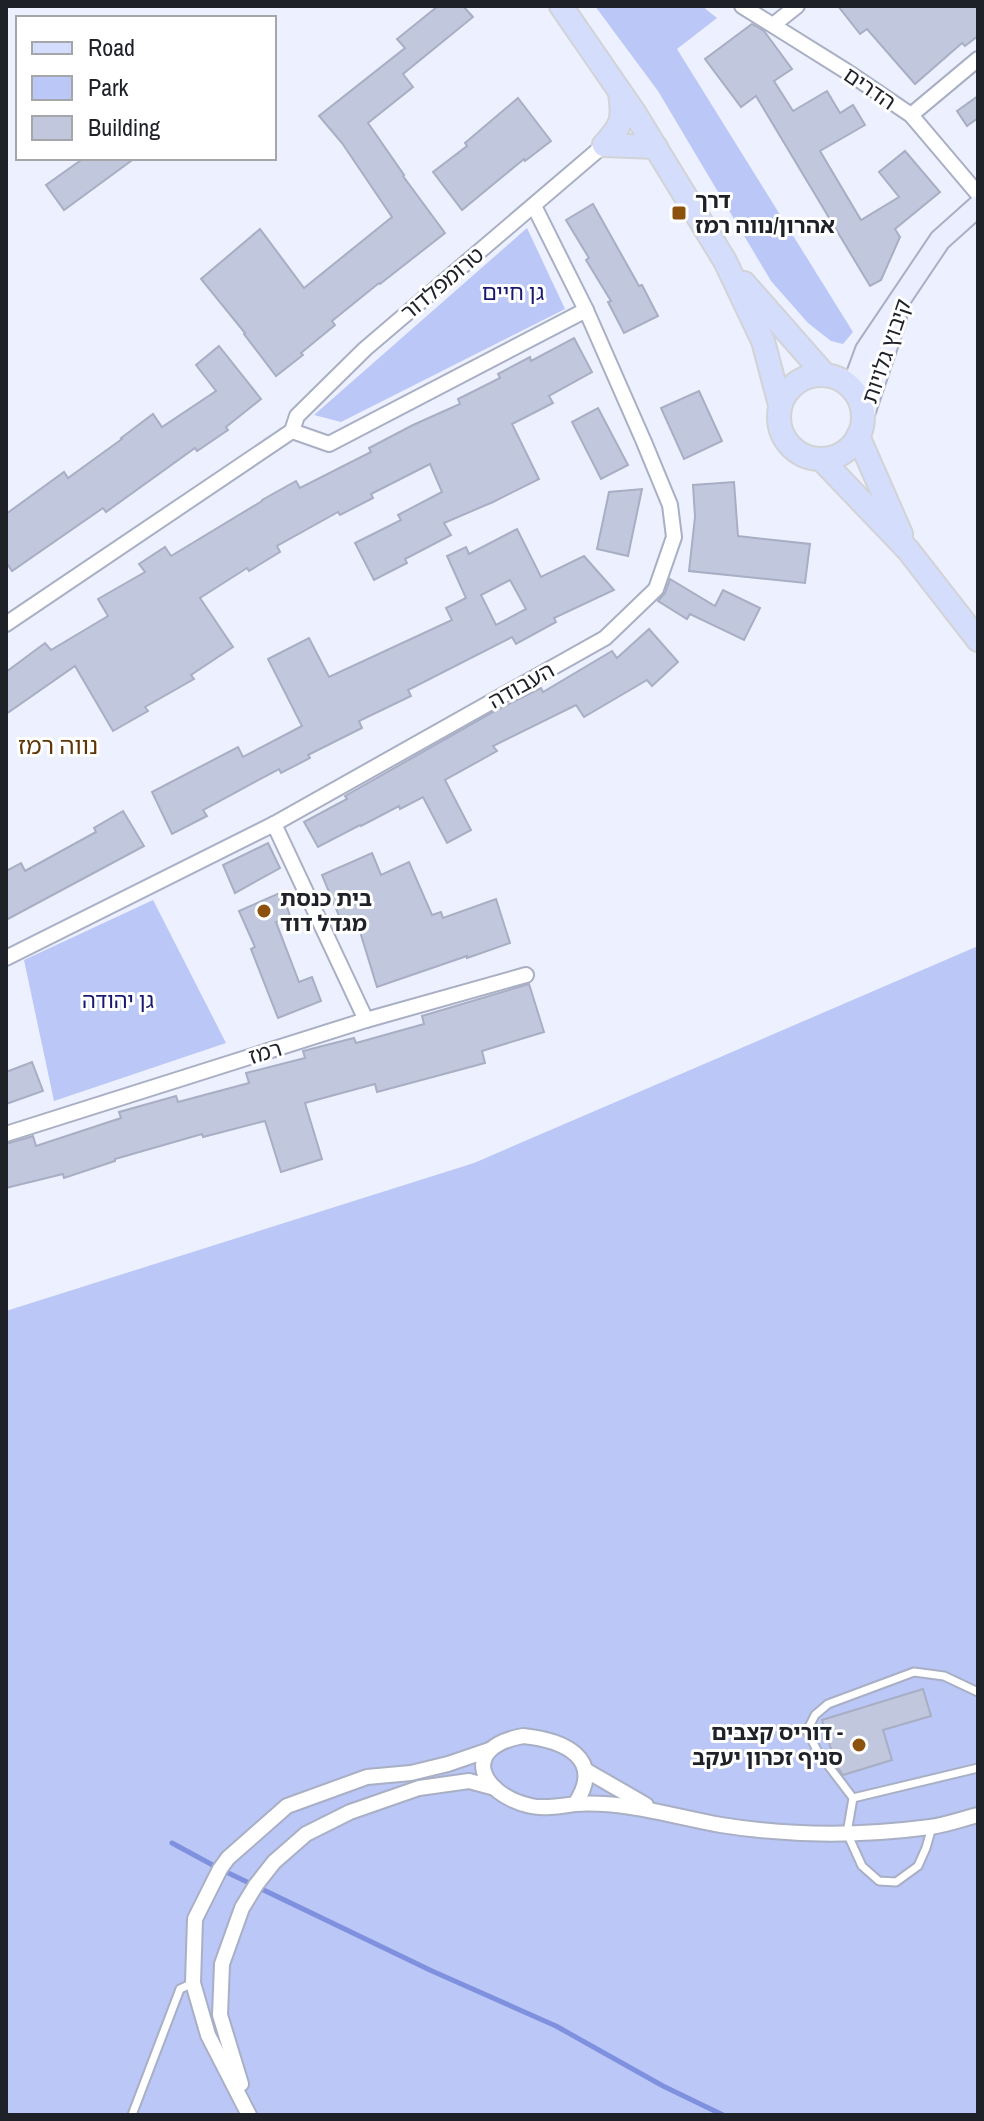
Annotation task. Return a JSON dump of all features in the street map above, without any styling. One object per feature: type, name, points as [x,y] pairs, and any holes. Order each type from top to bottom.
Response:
[{"type":"main road","points":[[561,6],[620,91],[725,261],[763,341],[780,405]]},
{"type":"main road","points":[[604,145],[616,131],[623,114],[620,91]]},
{"type":"main road","points":[[604,145],[656,147]]},
{"type":"main road","points":[[725,261],[825,375]]},
{"type":"main road","points":[[860,427],[852,445],[843,453],[821,459],[810,458],[791,447],[779,428],[783,396],[806,377],[825,375],[844,381],[852,388],[860,402],[860,427],[908,550]]},
{"type":"main road","points":[[821,459],[908,550],[978,640]]},
{"type":"street","name":"הדרים","points":[[742,6],[911,115],[978,194]]},
{"type":"street","points":[[773,25],[797,6]]},
{"type":"street","points":[[911,115],[978,59]]},
{"type":"street","name":"טרומפלדור","points":[[6,624],[292,431],[297,416],[365,349],[604,145]]},
{"type":"street","name":"העבודה","points":[[6,958],[274,824],[605,638],[656,589],[674,537],[670,505],[586,310],[534,206]]},
{"type":"street","name":"קיבוץ גלויות","points":[[852,388],[866,350],[940,240],[978,206]]},
{"type":"street","name":"קיבוץ גלויות","points":[[860,427],[909,285]]},
{"type":"street","points":[[292,431],[329,444],[586,310]]},
{"type":"street","points":[[274,824],[366,1020]]},
{"type":"street","name":"רמז","points":[[6,1134],[366,1020],[526,975]]},
{"type":"street","points":[[250,2115],[208,2035],[193,1983],[195,1919],[228,1858],[287,1806],[367,1777],[411,1773],[448,1764],[489,1750],[505,1740],[523,1736],[557,1742],[577,1755],[587,1771],[654,1810]]},
{"type":"street","points":[[489,1750],[482,1769],[486,1777],[495,1788],[514,1801],[534,1807],[602,1803],[654,1810],[720,1825],[847,1833],[932,1827],[978,1815]]},
{"type":"street","points":[[575,1804],[585,1786],[587,1771]]},
{"type":"street","points":[[250,2115],[220,2015],[222,1964],[242,1908],[256,1885],[274,1862],[306,1834],[350,1812],[419,1788],[469,1781],[495,1788]]},
{"type":"lane","points":[[932,1827],[918,1866],[896,1882],[879,1881],[862,1866],[847,1833],[853,1798],[818,1752],[807,1731],[815,1715],[828,1704],[914,1672],[944,1676],[978,1692]]},
{"type":"lane","points":[[853,1798],[978,1768]]},
{"type":"lane","points":[[132,2115],[180,1989],[193,1983]]},
{"type":"green space","points":[[595,6],[702,6],[717,18],[677,49],[853,332],[843,344],[831,341],[808,323],[771,281],[658,91]]},
{"type":"green space","name":"גן חיים","points":[[527,228],[565,309],[341,422],[314,415]]},
{"type":"green space","name":"גן יהודה","points":[[153,900],[226,1043],[54,1101],[24,960]]},
{"type":"green space","points":[[978,946],[978,2115],[6,2115],[6,1311],[474,1163]]},
{"type":"building","points":[[438,6],[463,6],[473,17],[403,74],[413,87],[368,123],[445,233],[332,321],[335,325],[276,376],[201,279],[260,229],[304,288],[392,217],[342,143],[319,116],[405,48],[397,39]]},
{"type":"building","points":[[838,6],[978,6],[978,36],[965,46],[962,43],[915,84],[867,29],[860,34]]},
{"type":"building","points":[[752,24],[764,31],[792,69],[774,81],[793,111],[827,91],[840,113],[853,105],[865,125],[820,151],[861,220],[899,197],[879,172],[905,151],[940,192],[895,229],[900,237],[881,280],[870,286],[756,96],[741,107],[705,59]]},
{"type":"building","points":[[978,96],[978,118],[967,126],[957,111]]},
{"type":"building","points":[[518,98],[551,141],[462,210],[433,172],[467,146],[465,143]]},
{"type":"building","points":[[81,160],[132,160],[64,210],[46,185]]},
{"type":"building","points":[[593,204],[658,316],[624,333],[608,302],[611,301],[586,260],[589,258],[566,220]]},
{"type":"building","points":[[574,338],[592,372],[549,396],[553,403],[512,424],[539,479],[444,523],[451,535],[405,559],[407,563],[374,580],[355,543],[401,520],[398,515],[442,492],[430,464],[371,494],[373,498],[340,515],[338,512],[277,546],[280,552],[249,571],[247,568],[200,598],[233,647],[191,675],[194,679],[145,707],[148,711],[113,731],[75,666],[6,714],[6,672],[45,643],[51,650],[108,616],[98,599],[145,572],[139,564],[165,547],[171,556],[296,481],[300,488],[371,452],[369,448],[460,404],[458,399],[500,378],[498,374]]},
{"type":"building","points":[[219,346],[261,399],[226,427],[228,430],[197,451],[195,448],[106,512],[103,508],[12,571],[6,562],[6,514],[64,472],[68,478],[153,414],[162,427],[216,391],[196,365]]},
{"type":"building","points":[[699,391],[722,441],[684,459],[661,408]]},
{"type":"building","points":[[598,408],[628,465],[601,479],[572,422]]},
{"type":"building","points":[[734,482],[738,536],[810,544],[805,583],[689,571],[695,517],[693,485]]},
{"type":"building","points":[[642,489],[628,556],[597,549],[609,492]]},
{"type":"building","points":[[517,529],[541,577],[584,556],[614,590],[554,618],[556,622],[516,644],[512,637],[408,690],[411,696],[359,721],[362,728],[308,755],[310,758],[281,773],[279,769],[203,810],[207,816],[172,834],[152,792],[238,747],[243,757],[302,726],[268,659],[309,638],[329,677],[452,620],[446,608],[466,598],[447,556],[466,547],[469,554]],"holes":[[[510,580],[526,609],[496,625],[481,595]]]},
{"type":"building","points":[[670,579],[715,606],[723,590],[760,608],[744,640],[690,614],[687,619],[658,601]]},
{"type":"building","points":[[649,629],[678,662],[652,686],[647,680],[584,717],[576,705],[493,746],[497,751],[445,780],[471,830],[447,843],[423,797],[318,847],[304,822],[495,711],[541,688],[543,692],[612,651],[617,658]]},
{"type":"building","points":[[123,811],[144,846],[6,920],[6,871],[21,863],[25,871],[96,832],[94,828]]},
{"type":"building","points":[[268,843],[280,868],[235,893],[223,865]]},
{"type":"building","points":[[372,853],[381,875],[409,862],[432,915],[441,912],[443,918],[496,899],[510,943],[377,987],[357,922],[344,928],[322,875]]},
{"type":"building","points":[[282,892],[290,916],[276,922],[299,982],[312,977],[321,1001],[278,1018],[251,949],[255,947],[239,911]]},
{"type":"building","points":[[529,984],[544,1032],[482,1051],[485,1063],[377,1092],[375,1084],[305,1103],[322,1159],[281,1172],[265,1121],[203,1137],[202,1134],[115,1159],[64,1178],[63,1174],[6,1188],[6,1144],[33,1136],[36,1146],[121,1118],[119,1112],[176,1096],[178,1102],[249,1083],[246,1073],[305,1058],[303,1051],[354,1038],[356,1043],[424,1024],[422,1016]]},
{"type":"building","points":[[32,1062],[43,1091],[6,1104],[6,1072]]},
{"type":"building","name":"דוריס קצבים - סניף זכרון יעקב","points":[[923,1689],[931,1716],[883,1730],[892,1760],[843,1775],[836,1765],[822,1720]]},
{"type":"waterway","points":[[172,1843],[432,1971],[556,2026],[663,2086],[723,2115]]},
{"type":"place","name":"דרך אהרון/נווה רמז","points":[[679,213]]},
{"type":"place","name":"בית כנסת מגדל דוד","points":[[264,911]]},
{"type":"place","name":"דוריס קצבים - סניף זכרון יעקב","points":[[859,1745]]},
{"type":"district","name":"נווה רמז","points":[[58,746]]}]
